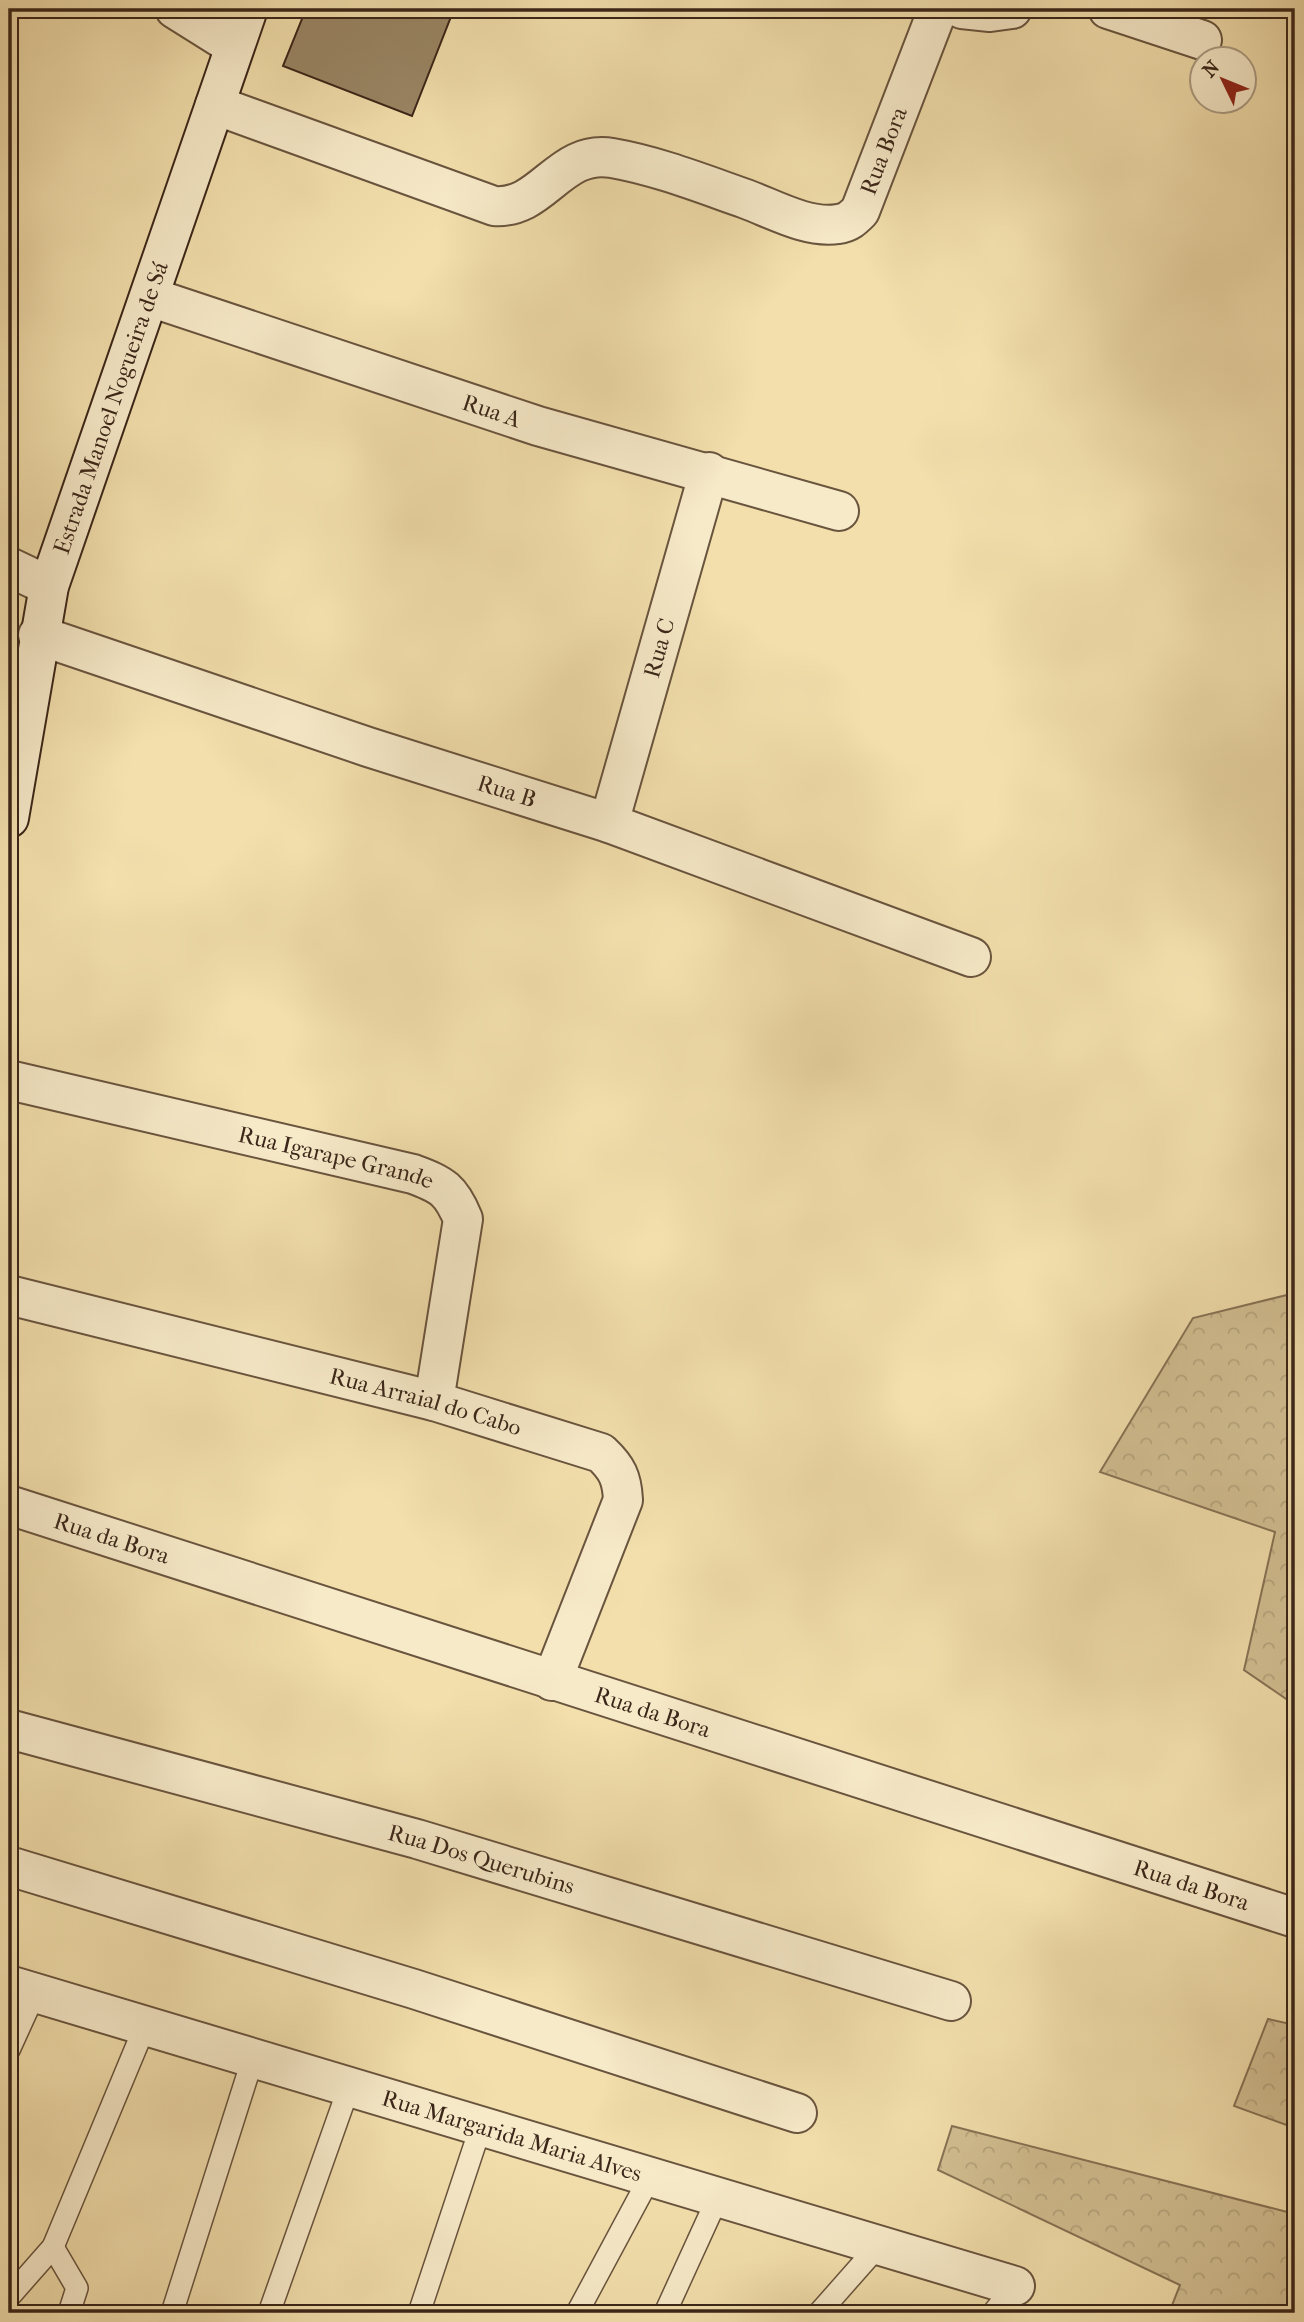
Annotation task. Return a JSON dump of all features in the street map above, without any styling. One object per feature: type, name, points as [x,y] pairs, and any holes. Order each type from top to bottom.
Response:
[{"type":"street","points":[[175,9],[234,46]]},
{"type":"street","name":"Estrada Manoel Nogueira de Sá","points":[[9,818],[38,635],[49,586],[248,9]]},
{"type":"street","name":"Rua Bora","points":[[215,105],[494,206],[511,208],[528,201],[564,169],[585,160],[610,158],[699,182],[811,223],[836,225],[848,222],[860,211],[938,9]]},
{"type":"street","points":[[962,9],[990,12],[1012,9]]},
{"type":"street","points":[[1108,9],[1202,40]]},
{"type":"street","name":"Rua A","points":[[149,297],[538,426],[709,472],[839,511]]},
{"type":"street","name":"Rua C","points":[[609,823],[709,472]]},
{"type":"street","points":[[9,567],[49,586]]},
{"type":"street","name":"Rua B","points":[[38,635],[355,743],[609,823],[971,957]]},
{"type":"street","name":"Rua Igarape Grande","points":[[9,1080],[413,1174],[440,1184],[454,1198],[463,1219],[434,1401]]},
{"type":"street","name":"Rua Arraial do Cabo","points":[[9,1295],[434,1401],[601,1452],[615,1466],[622,1481],[622,1500],[552,1681]]},
{"type":"street","name":"Rua da Bora","points":[[9,1505],[1295,1918]]},
{"type":"street","name":"Rua Dos Querubins","points":[[9,1729],[417,1839],[951,2001]]},
{"type":"street","points":[[9,1866],[414,1989],[797,2113]]},
{"type":"street","name":"Rua Margarida Maria Alves","points":[[22,1989],[879,2245],[1004,2300]]},
{"type":"lane","points":[[9,2050],[22,1989]]},
{"type":"lane","points":[[9,2297],[53,2247],[145,2026]]},
{"type":"lane","points":[[172,2313],[253,2058]]},
{"type":"lane","points":[[270,2313],[349,2087]]},
{"type":"lane","points":[[419,2313],[481,2126]]},
{"type":"lane","points":[[577,2313],[650,2177]]},
{"type":"lane","points":[[665,2313],[718,2197]]},
{"type":"lane","points":[[820,2313],[879,2245]]},
{"type":"lane","points":[[53,2247],[77,2288],[69,2313]]},
{"type":"green space","points":[[1295,1293],[1295,1705],[1244,1670],[1275,1532],[1100,1472],[1193,1318]]},
{"type":"green space","points":[[1268,2019],[1295,2025],[1295,2128],[1234,2106]]},
{"type":"green space","points":[[952,2126],[1295,2214],[1295,2313],[1169,2313],[1180,2285],[938,2170]]},
{"type":"building","points":[[306,9],[454,9],[412,116],[283,66]]}]
